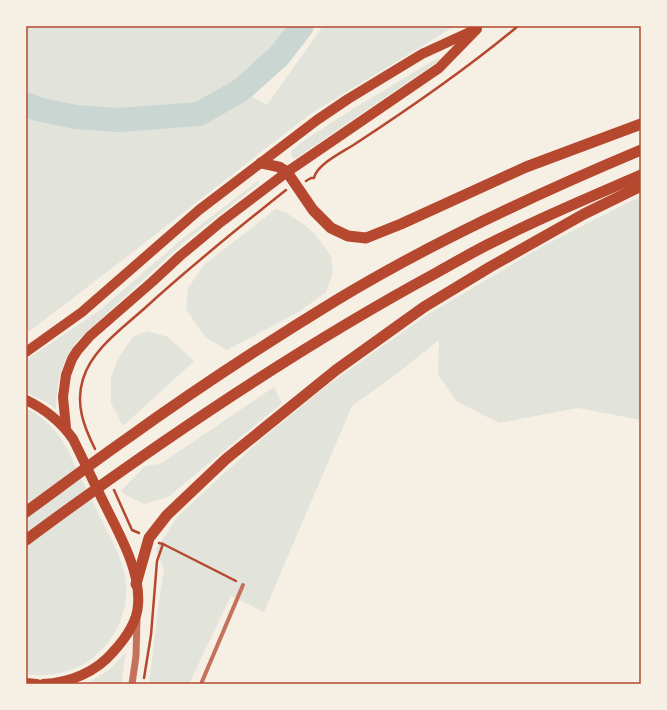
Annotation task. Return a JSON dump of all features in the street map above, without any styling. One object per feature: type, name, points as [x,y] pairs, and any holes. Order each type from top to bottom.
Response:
[{"type":"highway","points":[[260,162],[279,167],[287,172],[313,210],[331,228],[348,236],[366,238],[401,224],[526,167],[641,124]]},
{"type":"highway","points":[[26,512],[125,440],[240,361],[336,300],[435,245],[518,204],[641,150]]},
{"type":"highway","points":[[26,540],[139,458],[328,334],[401,292],[509,234],[641,174]]},
{"type":"highway","points":[[136,584],[149,538],[167,515],[226,459],[319,383],[373,342],[424,307],[490,267],[584,214],[641,186]]},
{"type":"main road","points":[[26,352],[82,312],[199,210],[317,120],[422,54],[478,27]]},
{"type":"main road","points":[[66,428],[63,404],[64,384],[72,359],[84,343],[180,256],[227,217],[287,172],[439,68],[478,27]]},
{"type":"main road","points":[[26,400],[42,408],[66,428],[81,455],[131,562],[136,584],[138,604],[137,613],[126,637],[103,662],[82,675],[71,679],[43,684]]},
{"type":"main road","points":[[28,684],[38,684]]},
{"type":"street","points":[[202,684],[243,585]]},
{"type":"street","points":[[132,684],[136,656],[137,613]]},
{"type":"path","points":[[311,178],[314,178],[315,173],[325,164],[434,90],[518,26]]},
{"type":"path","points":[[99,459],[86,430],[80,409],[82,381],[93,358],[131,321],[208,253],[287,190],[288,192]]},
{"type":"path","points":[[113,487],[132,530],[143,535]]},
{"type":"path","points":[[143,684],[151,636],[158,557],[162,544],[243,585]]},
{"type":"shaded area","points":[[26,26],[302,26],[279,56],[241,90],[267,105],[323,26],[455,26],[310,114],[26,334]]},
{"type":"shaded area","points":[[440,58],[437,62],[296,158],[293,158],[291,155],[292,150],[308,138],[348,112]]},
{"type":"shaded area","points":[[258,181],[259,182],[257,185],[181,245],[79,339],[68,356],[61,372],[57,389],[56,409],[26,392],[26,360],[100,310],[182,239]]},
{"type":"shaded area","points":[[641,196],[641,420],[578,408],[499,423],[456,401],[438,374],[439,340],[395,375],[352,406],[264,612],[231,596],[189,684],[149,684],[164,569],[156,549],[178,516],[257,443],[329,384],[427,315],[543,246]]},
{"type":"shaded area","points":[[276,209],[286,213],[302,223],[316,235],[331,256],[333,272],[326,292],[299,312],[227,350],[205,337],[186,309],[188,288],[205,264]]},
{"type":"shaded area","points":[[147,331],[168,337],[194,361],[123,426],[111,403],[111,377],[119,357],[133,337]]},
{"type":"shaded area","points":[[274,387],[282,403],[168,497],[144,504],[121,491],[145,466],[160,464]]},
{"type":"shaded area","points":[[26,408],[49,424],[66,447],[118,554],[126,584],[125,606],[122,616],[112,636],[99,653],[76,668],[59,673],[42,675],[26,674]]},
{"type":"shaded area","points":[[126,652],[121,684],[86,684],[109,670]]},
{"type":"waterway","points":[[26,104],[37,109],[76,117],[119,120],[199,114],[241,90],[279,56],[302,26]]}]
